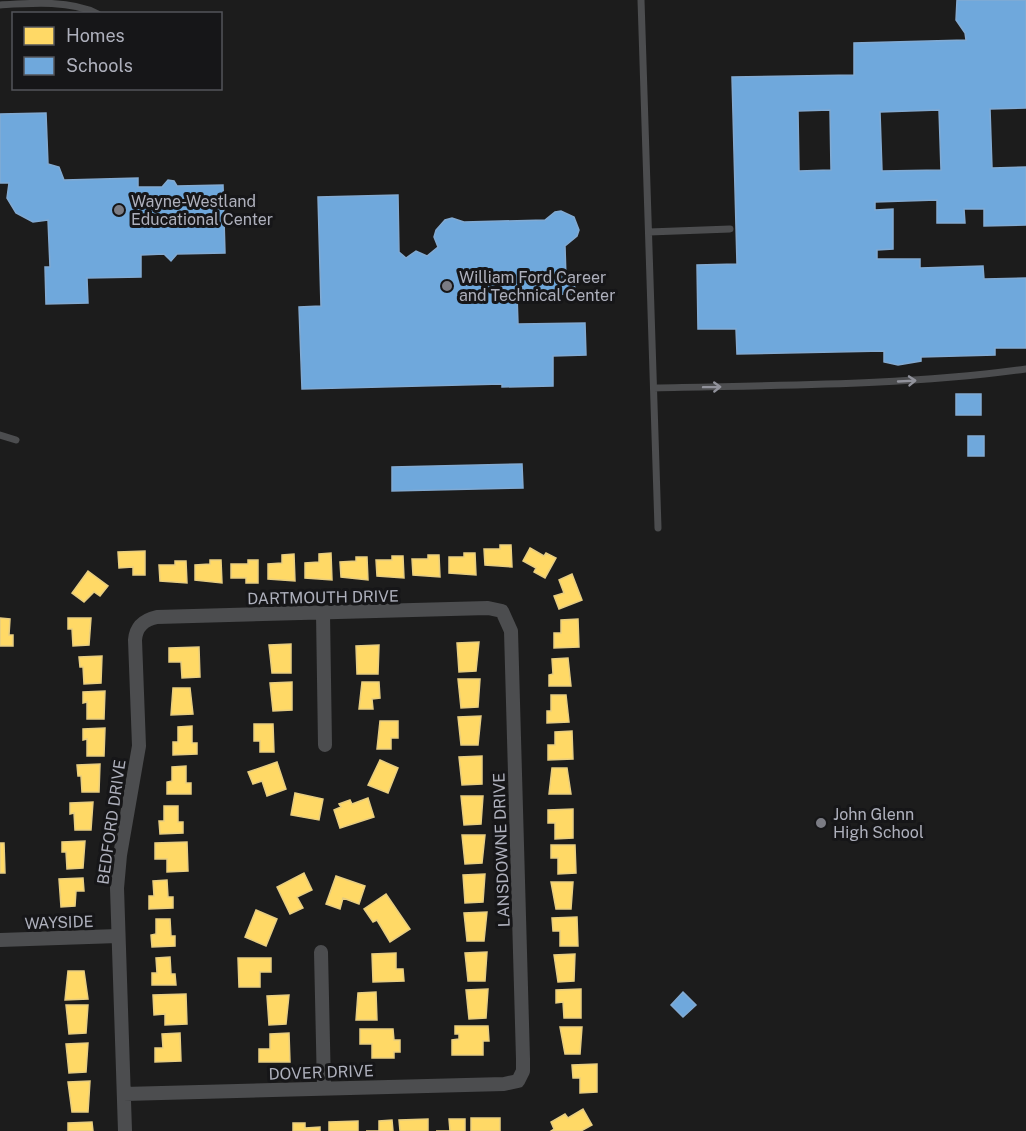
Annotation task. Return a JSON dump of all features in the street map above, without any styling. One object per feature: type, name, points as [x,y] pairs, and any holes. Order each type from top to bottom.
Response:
[{"type":"street","name":"DARTMOUTH DRIVE","points":[[139,627],[148,619],[157,617],[488,608],[502,611],[508,618]]},
{"type":"street","points":[[323,613],[325,745]]},
{"type":"street","name":"LANSDOWNE DRIVE","points":[[508,618],[511,631],[524,1059],[523,1071],[518,1081]]},
{"type":"street","name":"BEDFORD DRIVE","points":[[125,1131],[118,872],[139,746],[135,640],[139,627]]},
{"type":"street","name":"WAYSIDE","points":[[0,940],[118,936]]},
{"type":"street","points":[[321,952],[324,1088]]},
{"type":"street","name":"DOVER DRIVE","points":[[124,1094],[504,1084],[518,1081]]},
{"type":"lane","points":[[641,0],[658,528]]},
{"type":"lane","points":[[0,5],[48,3],[85,6],[95,12]]},
{"type":"lane","points":[[649,232],[730,229]]},
{"type":"lane","points":[[654,388],[953,379],[1026,369]]},
{"type":"lane","points":[[0,435],[16,440]]},
{"type":"building: Homes","points":[[500,545],[511,545],[512,567],[485,565],[484,549],[500,549]]},
{"type":"building: Homes","points":[[530,548],[544,556],[546,553],[556,558],[545,578],[534,572],[536,568],[523,561]]},
{"type":"building: Homes","points":[[145,551],[145,575],[133,575],[133,567],[119,568],[118,552]]},
{"type":"building: Homes","points":[[331,553],[332,580],[305,578],[305,563],[319,562],[319,554]]},
{"type":"building: Homes","points":[[464,553],[475,553],[476,575],[449,573],[449,557],[464,557]]},
{"type":"building: Homes","points":[[294,554],[295,581],[268,579],[268,564],[282,563],[282,555]]},
{"type":"building: Homes","points":[[428,555],[439,555],[440,577],[413,575],[412,559],[428,559]]},
{"type":"building: Homes","points":[[392,556],[403,556],[404,578],[377,576],[376,560],[392,560]]},
{"type":"building: Homes","points":[[356,557],[367,557],[368,580],[341,577],[340,562],[356,561]]},
{"type":"building: Homes","points":[[210,560],[221,560],[222,583],[195,580],[195,565],[210,564]]},
{"type":"building: Homes","points":[[248,560],[258,560],[258,583],[246,583],[246,578],[231,578],[231,564],[248,564]]},
{"type":"building: Homes","points":[[175,561],[186,561],[187,583],[160,581],[159,565],[175,565]]},
{"type":"building: Homes","points":[[88,571],[108,586],[100,596],[94,592],[84,602],[72,593]]},
{"type":"building: Homes","points":[[572,574],[582,600],[559,609],[554,596],[564,593],[559,580]]},
{"type":"building: Homes","points":[[0,618],[10,619],[9,635],[13,635],[13,646],[0,646]]},
{"type":"building: Homes","points":[[68,618],[91,618],[89,645],[73,646],[72,629],[68,629]]},
{"type":"building: Homes","points":[[578,619],[579,647],[554,648],[554,633],[561,633],[561,620]]},
{"type":"building: Homes","points":[[479,642],[476,671],[459,672],[457,643]]},
{"type":"building: Homes","points":[[291,644],[291,673],[272,673],[269,645]]},
{"type":"building: Homes","points":[[379,645],[378,674],[357,674],[356,646]]},
{"type":"building: Homes","points":[[199,647],[200,677],[182,678],[181,662],[169,662],[169,648]]},
{"type":"building: Homes","points":[[102,656],[101,683],[84,684],[83,667],[80,667],[79,657]]},
{"type":"building: Homes","points":[[568,658],[571,686],[549,686],[549,675],[553,674],[552,659]]},
{"type":"building: Homes","points":[[458,679],[480,679],[478,707],[461,708]]},
{"type":"building: Homes","points":[[292,682],[292,710],[273,711],[270,683]]},
{"type":"building: Homes","points":[[362,682],[379,682],[380,698],[372,699],[373,709],[359,709]]},
{"type":"building: Homes","points":[[173,688],[190,688],[193,714],[171,715]]},
{"type":"building: Homes","points":[[105,691],[104,719],[87,719],[87,702],[83,703],[83,692]]},
{"type":"building: Homes","points":[[551,695],[566,695],[569,722],[547,723],[547,711],[551,711]]},
{"type":"building: Homes","points":[[481,716],[478,745],[461,745],[458,717]]},
{"type":"building: Homes","points":[[380,721],[398,721],[398,738],[391,738],[391,749],[377,749]]},
{"type":"building: Homes","points":[[254,724],[273,724],[274,752],[260,752],[260,741],[254,741]]},
{"type":"building: Homes","points":[[192,726],[192,743],[197,743],[197,754],[173,755],[173,742],[178,742],[178,727]]},
{"type":"building: Homes","points":[[105,728],[104,756],[87,756],[87,739],[83,740],[83,729]]},
{"type":"building: Homes","points":[[572,731],[573,759],[548,760],[548,745],[555,745],[555,732]]},
{"type":"building: Homes","points":[[482,756],[482,784],[462,785],[459,757]]},
{"type":"building: Homes","points":[[380,760],[398,768],[388,793],[368,785]]},
{"type":"building: Homes","points":[[277,762],[286,789],[267,796],[262,781],[253,784],[248,772]]},
{"type":"building: Homes","points":[[100,764],[99,792],[82,792],[81,776],[78,776],[77,765]]},
{"type":"building: Homes","points":[[186,766],[186,783],[191,783],[191,794],[167,794],[167,782],[172,781],[172,767]]},
{"type":"building: Homes","points":[[552,768],[567,768],[571,794],[549,794]]},
{"type":"building: Homes","points":[[295,793],[323,799],[319,820],[291,815]]},
{"type":"building: Homes","points":[[461,796],[483,796],[481,824],[464,825]]},
{"type":"building: Homes","points":[[368,798],[374,817],[340,828],[334,810],[341,807],[339,804],[350,800],[352,804]]},
{"type":"building: Homes","points":[[93,802],[91,830],[75,830],[74,813],[70,814],[70,803]]},
{"type":"building: Homes","points":[[164,806],[178,806],[178,822],[183,822],[183,833],[160,834],[159,821],[164,821]]},
{"type":"building: Homes","points":[[573,809],[573,838],[555,839],[555,823],[548,823],[548,810]]},
{"type":"building: Homes","points":[[462,835],[485,835],[482,863],[465,864]]},
{"type":"building: Homes","points":[[85,841],[83,868],[67,869],[66,852],[62,852],[62,842]]},
{"type":"building: Homes","points":[[187,842],[188,871],[167,872],[167,859],[155,859],[155,843]]},
{"type":"building: Homes","points":[[0,843],[4,843],[5,873],[0,873]]},
{"type":"building: Homes","points":[[551,845],[575,845],[576,873],[558,874],[558,858],[551,858]]},
{"type":"building: Homes","points":[[304,873],[312,890],[297,897],[303,908],[290,914],[277,887]]},
{"type":"building: Homes","points":[[485,874],[483,902],[465,903],[463,875]]},
{"type":"building: Homes","points":[[336,876],[365,886],[359,904],[343,898],[340,909],[326,904]]},
{"type":"building: Homes","points":[[83,878],[84,891],[76,891],[75,906],[61,907],[59,879]]},
{"type":"building: Homes","points":[[167,880],[168,897],[173,897],[173,908],[149,909],[149,896],[154,896],[153,881]]},
{"type":"building: Homes","points":[[551,882],[573,882],[571,909],[556,909]]},
{"type":"building: Homes","points":[[386,894],[410,929],[390,942],[377,920],[373,922],[364,909]]},
{"type":"building: Homes","points":[[256,910],[277,919],[266,946],[245,937]]},
{"type":"building: Homes","points":[[487,912],[484,941],[467,941],[464,913]]},
{"type":"building: Homes","points":[[577,917],[578,946],[560,946],[560,931],[553,931],[552,918]]},
{"type":"building: Homes","points":[[156,919],[170,919],[171,936],[175,936],[175,946],[152,947],[151,935],[156,934]]},
{"type":"building: Homes","points":[[487,952],[485,981],[468,981],[465,953]]},
{"type":"building: Homes","points":[[396,953],[396,969],[403,969],[404,981],[373,982],[372,954]]},
{"type":"building: Homes","points":[[575,954],[574,981],[558,982],[554,955]]},
{"type":"building: Homes","points":[[170,957],[171,974],[175,974],[176,985],[152,985],[152,973],[157,973],[156,958]]},
{"type":"building: Homes","points":[[238,958],[271,958],[271,972],[260,972],[260,987],[239,987]]},
{"type":"building: Homes","points":[[68,971],[84,971],[88,999],[65,1000]]},
{"type":"building: Homes","points":[[488,989],[486,1018],[469,1019],[466,990]]},
{"type":"building: Homes","points":[[581,989],[581,1018],[564,1018],[563,1002],[556,1003],[556,990]]},
{"type":"building: Homes","points":[[376,992],[377,1020],[356,1020],[358,993]]},
{"type":"building: Homes","points":[[186,994],[187,1024],[165,1025],[165,1014],[154,1015],[153,995]]},
{"type":"building: Homes","points":[[289,995],[286,1024],[269,1025],[267,996]]},
{"type":"building: Homes","points":[[66,1005],[88,1005],[86,1033],[69,1034]]},
{"type":"building: Homes","points":[[455,1026],[488,1026],[489,1041],[483,1041],[483,1055],[452,1055],[452,1040],[459,1039],[459,1034],[455,1034]]},
{"type":"building: Homes","points":[[560,1027],[582,1027],[580,1054],[565,1054]]},
{"type":"building: Homes","points":[[360,1029],[393,1029],[394,1040],[400,1040],[400,1052],[394,1052],[394,1058],[372,1058],[372,1044],[360,1044]]},
{"type":"building: Homes","points":[[180,1033],[181,1061],[155,1062],[155,1048],[163,1048],[162,1034]]},
{"type":"building: Homes","points":[[289,1033],[290,1062],[259,1062],[259,1049],[270,1049],[270,1034]]},
{"type":"building: Homes","points":[[88,1043],[86,1072],[69,1073],[66,1044]]},
{"type":"building: Homes","points":[[597,1064],[597,1092],[580,1093],[580,1078],[573,1078],[572,1065]]},
{"type":"building: Homes","points":[[90,1081],[88,1112],[72,1112],[68,1082]]},
{"type":"building: Homes","points":[[583,1109],[592,1125],[581,1131],[551,1131],[554,1129],[551,1122],[565,1114],[568,1118]]},
{"type":"building: Homes","points":[[471,1118],[500,1118],[500,1131],[471,1131]]},
{"type":"building: Homes","points":[[428,1119],[428,1131],[400,1131],[399,1120]]},
{"type":"building: Homes","points":[[449,1119],[465,1119],[465,1131],[450,1131]]},
{"type":"building: Homes","points":[[392,1120],[393,1131],[379,1131],[379,1121]]},
{"type":"building: Homes","points":[[358,1121],[358,1131],[329,1131],[329,1122]]},
{"type":"building: Homes","points":[[92,1122],[93,1131],[68,1131],[68,1123]]},
{"type":"building: Homes","points":[[293,1123],[305,1123],[305,1128],[320,1127],[320,1131],[293,1131]]},
{"type":"building: Schools","points":[[957,0],[1026,0],[1026,108],[990,109],[992,168],[1026,167],[1026,225],[984,226],[984,209],[964,209],[965,223],[937,223],[937,200],[875,202],[875,210],[893,209],[893,249],[877,250],[877,259],[920,259],[920,268],[983,266],[984,279],[1026,278],[1026,348],[995,348],[995,355],[921,357],[921,361],[898,365],[884,362],[884,351],[737,354],[736,329],[698,329],[697,265],[737,264],[732,77],[854,75],[854,43],[966,40],[965,33],[956,20]],"holes":[[[830,110],[831,170],[799,171],[798,111]],[[939,110],[941,170],[882,171],[880,112]]]},
{"type":"building: Schools","name":"Wayne-Westland Educational Center","points":[[46,113],[48,164],[59,167],[64,180],[138,178],[138,187],[162,187],[168,180],[174,181],[177,186],[223,185],[225,253],[177,254],[171,261],[164,254],[141,255],[141,277],[87,278],[88,303],[46,304],[45,267],[50,267],[48,220],[33,222],[16,213],[7,198],[9,183],[0,183],[0,114]]},
{"type":"building: Schools","name":"William Ford Career and Technical Center","points":[[398,195],[399,252],[406,258],[416,251],[427,256],[438,247],[434,237],[436,230],[445,220],[452,218],[464,222],[545,220],[555,212],[561,211],[574,217],[579,230],[577,236],[565,246],[566,278],[574,277],[575,294],[517,295],[518,324],[585,323],[586,355],[553,356],[553,386],[502,387],[502,384],[302,389],[299,307],[321,306],[318,197]]},
{"type":"building: Schools","points":[[956,394],[981,394],[981,415],[956,415]]},
{"type":"building: Schools","points":[[968,436],[984,436],[984,456],[968,456]]},
{"type":"building: Schools","points":[[522,464],[523,488],[392,491],[392,467]]},
{"type":"building: Schools","points":[[683,992],[696,1005],[683,1017],[671,1005]]},
{"type":"place","name":"Wayne-Westland Educational Center","points":[[119,210]]},
{"type":"place","name":"William Ford Career and Technical Center","points":[[447,286]]},
{"type":"place","name":"John Glenn High School","points":[[821,823]]}]
